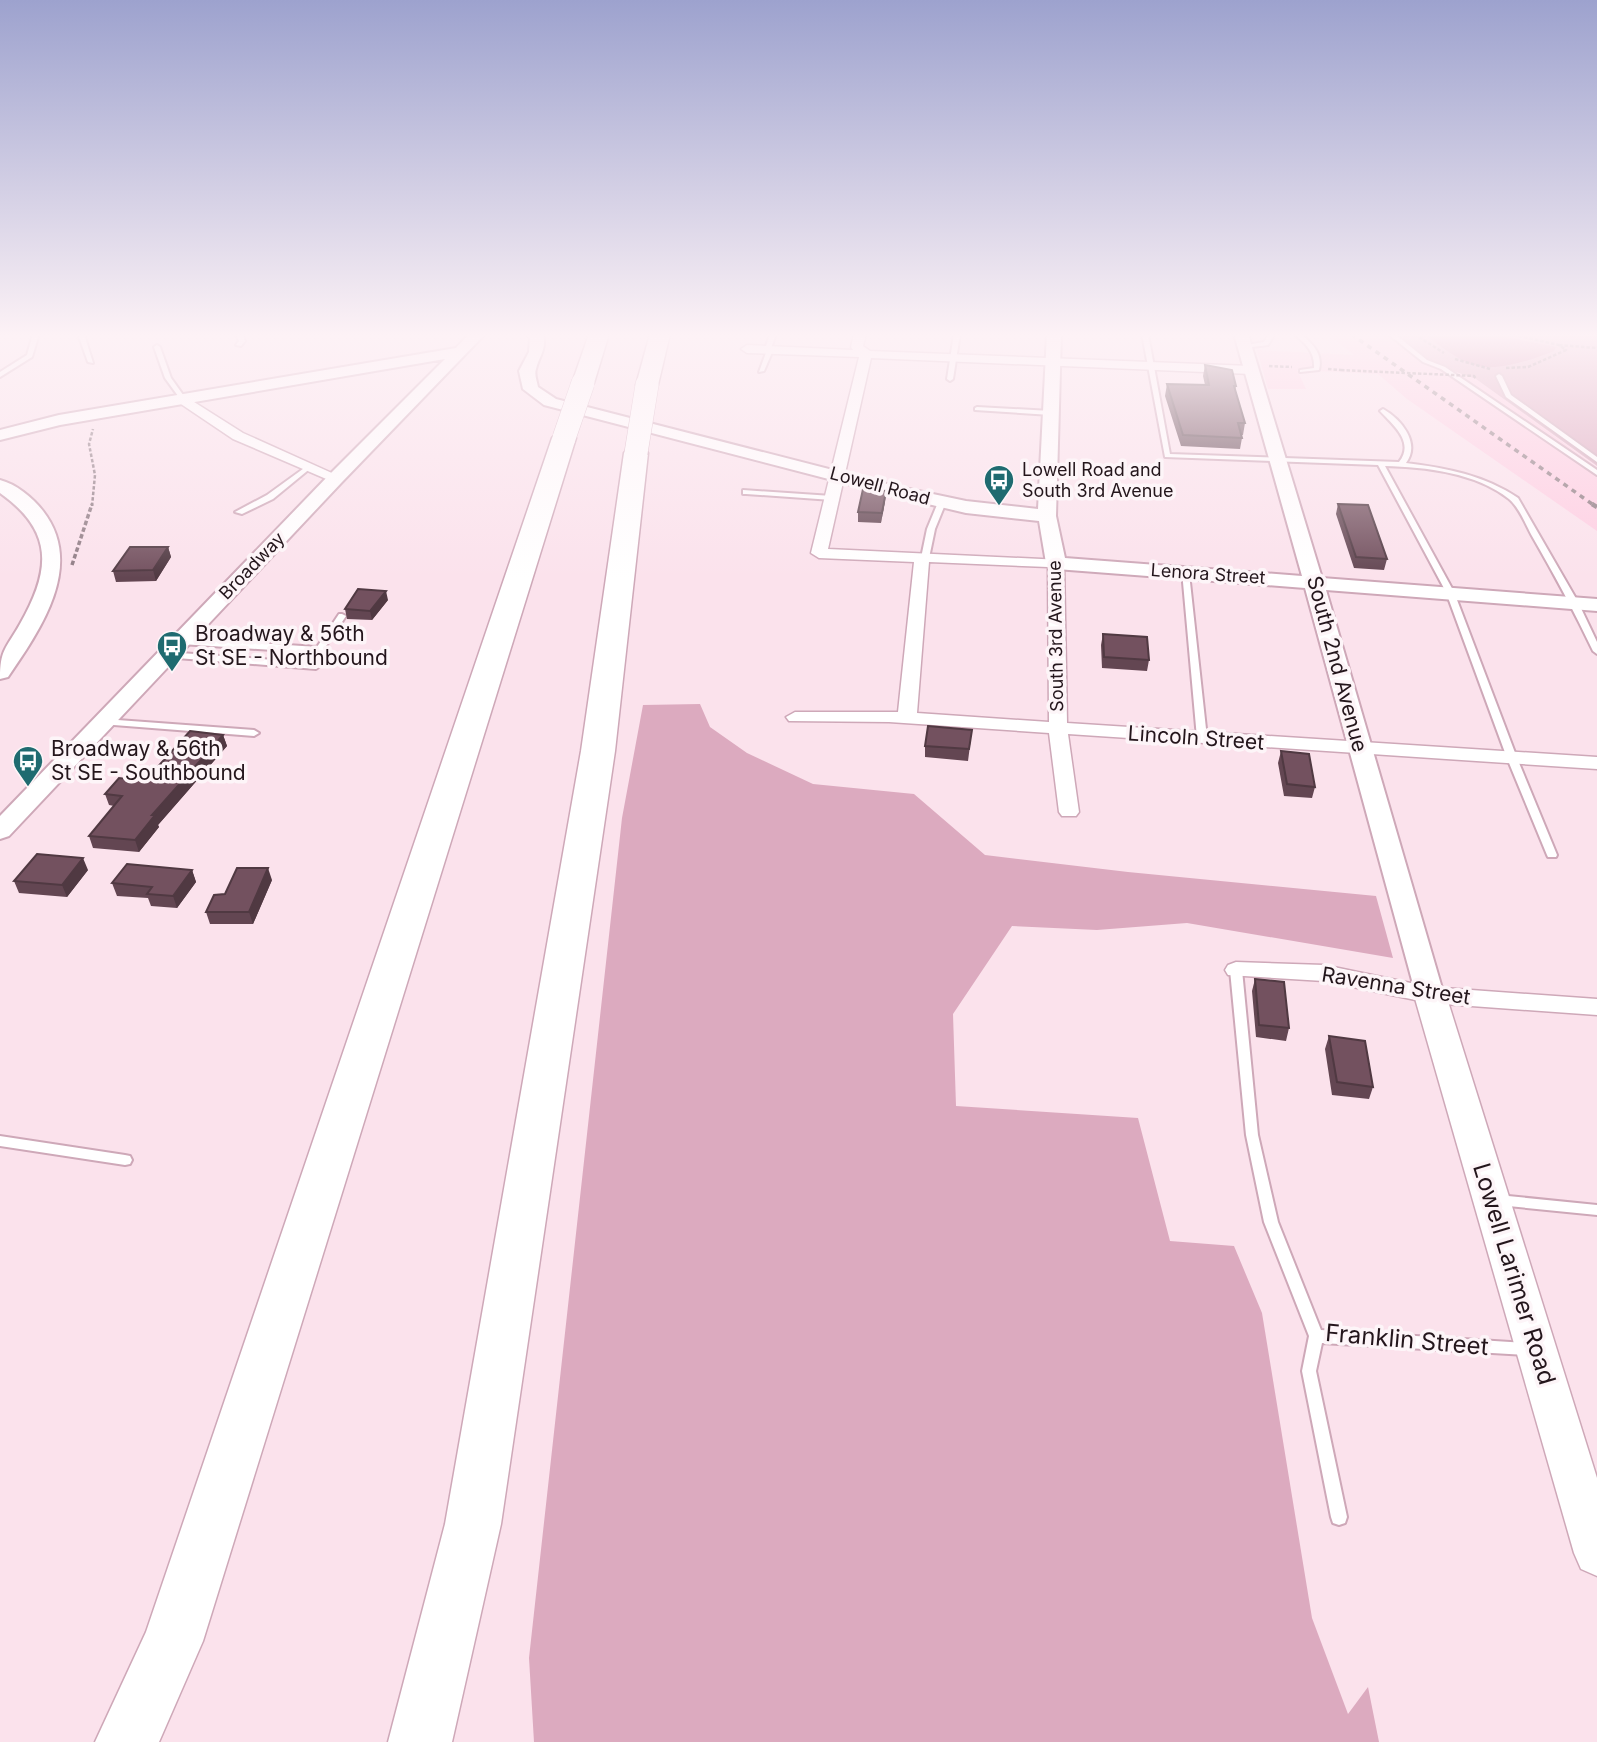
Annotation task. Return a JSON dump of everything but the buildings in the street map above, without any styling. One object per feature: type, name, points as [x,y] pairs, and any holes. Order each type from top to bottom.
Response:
[{"type":"highway","points":[[127,1742],[173,1641],[572,415]]},
{"type":"highway","points":[[420,1742],[473,1524],[598,751],[642,415]]},
{"type":"main road","name":"Lowell Larimer Road","points":[[1430,995],[1597,1553]]},
{"type":"street","points":[[0,435],[87,415]]},
{"type":"street","points":[[204,415],[249,443],[336,478]]},
{"type":"street","name":"Broadway","points":[[0,831],[398,415]]},
{"type":"street","name":"Lowell Road","points":[[603,415],[942,502],[1047,516]]},
{"type":"street","points":[[832,498],[851,415]]},
{"type":"street","name":"South 3rd Avenue","points":[[1051,415],[1047,516],[1056,563],[1058,728],[1069,812]]},
{"type":"street","name":"South 2nd Avenue","points":[[1265,415],[1315,582],[1359,749],[1430,995]]},
{"type":"street","points":[[0,672],[29,630],[46,597],[52,560],[48,531],[33,511],[4,492]]},
{"type":"street","name":"Lenora Street","points":[[832,498],[819,553],[1056,563],[1597,605]]},
{"type":"street","points":[[907,718],[923,557]]},
{"type":"street","name":"Lincoln Street","points":[[795,717],[907,718],[1597,763]]},
{"type":"street","name":"Ravenna Street","points":[[1236,970],[1324,973],[1430,995],[1597,1007]]},
{"type":"lane","points":[[1021,421],[1022,415]]},
{"type":"lane","points":[[1159,415],[1167,456],[1279,462],[1401,464],[1438,469],[1477,479],[1502,490],[1515,500],[1574,602],[1597,650]]},
{"type":"lane","points":[[1388,415],[1398,424],[1411,447],[1409,457],[1401,464]]},
{"type":"lane","points":[[1512,415],[1597,473]]},
{"type":"lane","points":[[1535,415],[1597,460]]},
{"type":"lane","points":[[1381,464],[1450,592],[1512,758],[1552,855]]},
{"type":"lane","points":[[239,512],[270,497],[309,467]]},
{"type":"lane","points":[[746,492],[832,498]]},
{"type":"lane","points":[[923,557],[942,502]]},
{"type":"lane","points":[[1185,573],[1202,738]]},
{"type":"lane","points":[[174,648],[319,650],[342,616]]},
{"type":"lane","points":[[174,648],[316,666]]},
{"type":"lane","points":[[104,722],[254,733]]},
{"type":"lane","name":"Franklin Street","points":[[1236,970],[1252,1135],[1271,1222],[1316,1336],[1536,1349]]},
{"type":"lane","points":[[0,1140],[125,1160]]},
{"type":"lane","points":[[1492,1199],[1597,1210]]},
{"type":"lane","points":[[1316,1336],[1310,1371],[1339,1517]]},
{"type":"path","points":[[70,568],[80,545],[95,483],[87,443],[95,426]]},
{"type":"shaded area","points":[[1430,415],[1526,415],[1597,467],[1597,531]]},
{"type":"shaded area","points":[[1526,415],[1597,415],[1597,466]]},
{"type":"shaded area","points":[[700,704],[710,727],[747,753],[813,784],[914,794],[985,855],[1376,896],[1393,958],[1187,923],[1097,930],[1012,926],[953,1014],[956,1106],[1138,1118],[1170,1241],[1234,1246],[1262,1313],[1312,1618],[1348,1714],[1368,1687],[1379,1742],[534,1742],[529,1658],[622,818],[643,705]]},
{"type":"railway","points":[[1466,415],[1593,505]]},
{"type":"railway","points":[[1593,505],[1597,507]]},
{"type":"place","name":"Lowell Road and South 3rd Avenue","points":[[999,507]]},
{"type":"place","name":"Broadway & 56th St SE - Northbound","points":[[172,673]]},
{"type":"place","name":"Broadway & 56th St SE - Southbound","points":[[28,788]]}]
